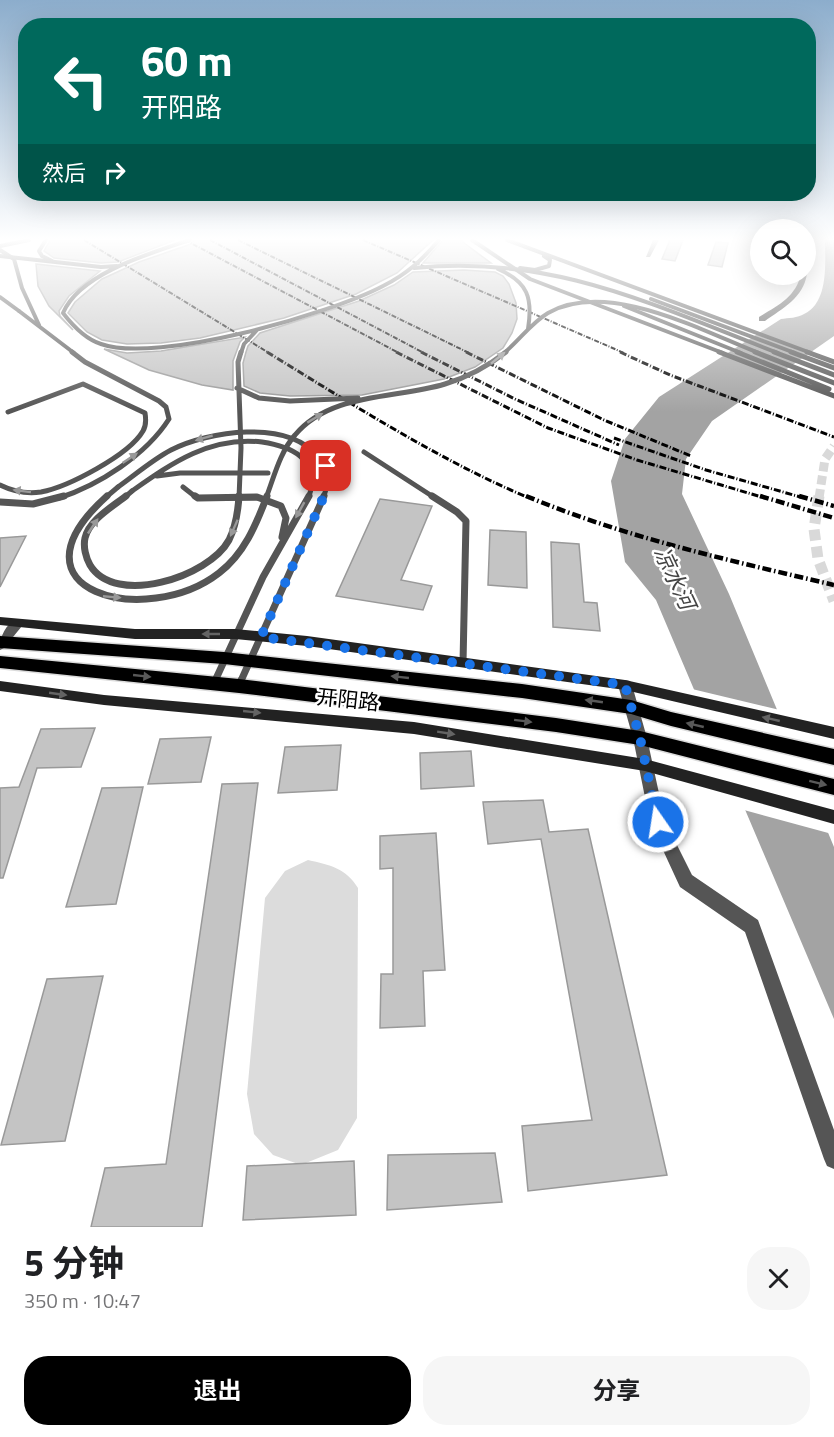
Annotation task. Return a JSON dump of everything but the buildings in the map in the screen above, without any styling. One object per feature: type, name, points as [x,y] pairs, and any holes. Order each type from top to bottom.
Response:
[{"type":"main road","name":"开阳路","points":[[1,643],[224,658],[492,687],[631,707],[671,719],[834,757]]},
{"type":"main road","name":"开阳路","points":[[0,662],[214,683],[640,738],[834,787]]},
{"type":"street","points":[[762,319],[795,297]]},
{"type":"street","points":[[0,621],[135,634],[235,634],[463,663],[625,685],[831,732]]},
{"type":"street","points":[[1,643],[18,623]]},
{"type":"street","points":[[625,685],[640,738],[658,822],[686,881],[752,926],[834,1159]]},
{"type":"street","name":"开阳路","points":[[0,686],[104,700],[414,728],[645,765],[834,817]]},
{"type":"lane","points":[[0,297],[84,362],[166,407],[169,419],[162,432],[143,450],[88,487],[42,503],[0,502]]},
{"type":"lane","points":[[26,297],[40,328]]},
{"type":"lane","points":[[70,297],[63,313],[78,333],[108,346],[143,348],[257,330],[360,297]]},
{"type":"lane","points":[[527,331],[531,313],[528,297]]},
{"type":"lane","points":[[577,297],[815,386]]},
{"type":"lane","points":[[633,297],[834,375]]},
{"type":"lane","points":[[647,297],[834,368]]},
{"type":"lane","points":[[660,297],[834,362]]},
{"type":"lane","points":[[66,572],[75,585],[100,596],[128,598],[170,596],[205,583],[231,563],[250,540],[283,451],[296,433],[310,420],[332,409],[430,388],[463,378],[490,364],[541,317],[556,309],[595,303],[623,304],[647,309],[834,383]]},
{"type":"lane","points":[[624,306],[834,394]]},
{"type":"lane","points":[[214,683],[235,634],[281,541],[312,487],[310,466],[296,451],[255,440],[227,441],[202,447],[181,457],[132,491],[97,519],[85,538],[86,557],[96,574],[121,584],[154,584],[179,578],[208,562],[228,542],[238,517],[241,448],[237,388],[238,362],[244,344],[257,330]]},
{"type":"lane","points":[[0,485],[27,493],[40,492],[75,481],[132,442],[142,433],[146,423],[145,413],[136,407],[83,384],[8,412]]},
{"type":"lane","points":[[237,388],[259,398],[290,401],[391,396]]},
{"type":"lane","points":[[68,536],[79,519],[118,487],[171,450],[198,439],[223,433],[273,434],[297,440],[314,450],[326,466],[328,487],[239,686]]},
{"type":"lane","points":[[364,452],[457,512],[466,521],[463,663]]},
{"type":"lane","points":[[154,476],[180,473],[268,473]]},
{"type":"lane","points":[[183,487],[198,498],[257,496],[281,506],[286,518],[281,541]]},
{"type":"shaded area","points":[[308,860],[343,872],[358,888],[357,1118],[338,1150],[301,1165],[273,1155],[254,1134],[247,1094],[265,898],[285,871]]},
{"type":"water","name":"凉水河","points":[[819,297],[834,297],[834,336],[712,421],[686,459],[682,494],[729,594],[834,847],[834,1019],[656,600],[625,562],[611,481],[625,439],[659,397],[781,319],[804,314]]},
{"type":"pier","points":[[692,689],[780,710],[832,834],[744,810]]},
{"type":"tunnel","points":[[819,498],[825,459],[834,446]]},
{"type":"tunnel","points":[[819,496],[814,529],[818,559],[834,601]]},
{"type":"railway","points":[[178,297],[269,353]]},
{"type":"railway","points":[[293,297],[399,353]]},
{"type":"railway","points":[[318,297],[424,353]]},
{"type":"railway","points":[[355,297],[469,353]]},
{"type":"railway","points":[[495,297],[624,353]]},
{"type":"railway","points":[[267,352],[428,448],[529,498]]},
{"type":"railway","points":[[396,352],[548,428],[637,460],[765,498]]},
{"type":"railway","points":[[421,352],[515,399],[619,445]]},
{"type":"railway","points":[[466,352],[604,420],[691,456]]},
{"type":"railway","points":[[620,352],[670,375],[834,437]]},
{"type":"railway","points":[[614,438],[706,470],[804,498]]},
{"type":"railway","points":[[526,496],[640,536],[834,585]]},
{"type":"railway","points":[[760,496],[834,518]]},
{"type":"railway","points":[[799,496],[834,506]]},
{"type":"route","points":[[326,466],[328,487],[319,511],[261,637],[307,641],[625,685],[640,738],[658,822]]}]
